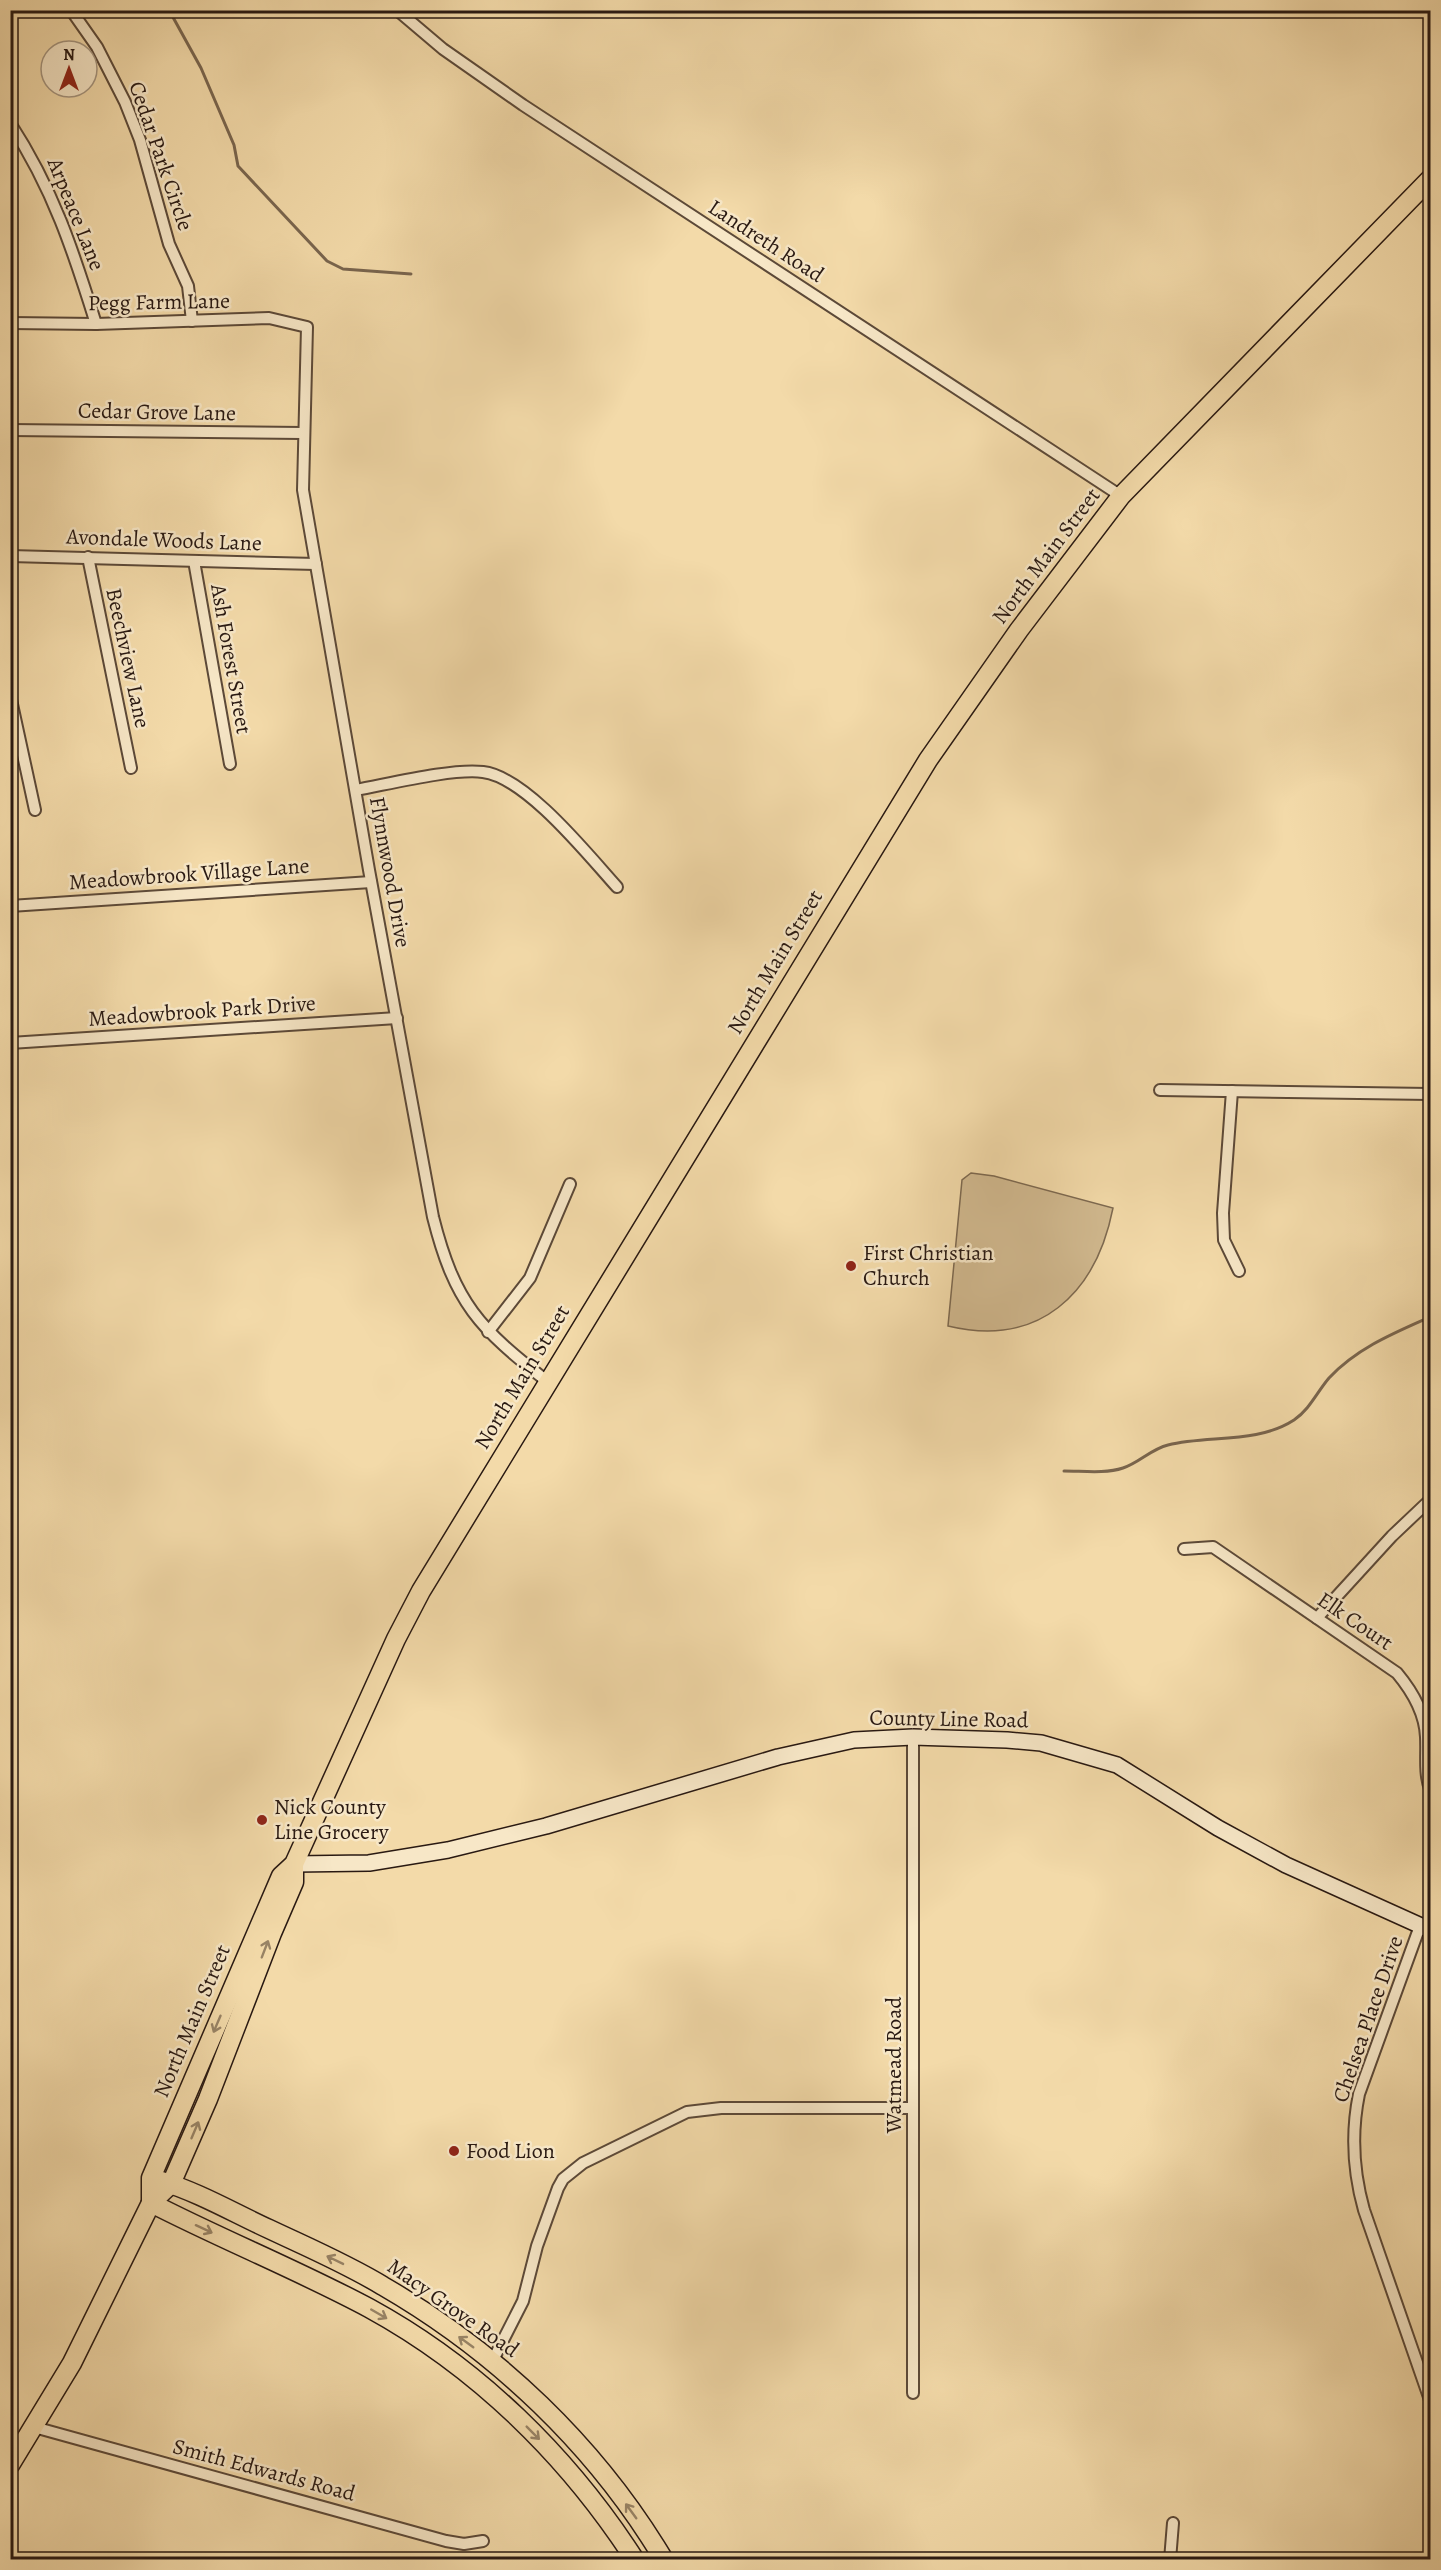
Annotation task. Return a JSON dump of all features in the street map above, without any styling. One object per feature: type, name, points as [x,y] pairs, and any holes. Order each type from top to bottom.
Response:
[{"type":"main road","name":"North Main Street","points":[[151,2203],[151,2178],[281,1876],[294,1864],[408,1615],[928,760],[1019,630],[1121,496],[1431,179]]},
{"type":"main road","name":"North Main Street","points":[[10,2465],[95,2320],[151,2203],[171,2184],[212,2090],[294,1882],[294,1864]]},
{"type":"main road","name":"Macy Grove Road","points":[[151,2178],[171,2184],[359,2272],[427,2313],[492,2362],[529,2394],[584,2451],[632,2512],[664,2559]]},
{"type":"main road","name":"Macy Grove Road","points":[[151,2203],[369,2308],[454,2363],[500,2401],[548,2448],[597,2506],[635,2559]]},
{"type":"street","name":"Cedar Park Circle","points":[[71,10],[97,47],[125,102],[140,140],[169,244],[188,286],[192,321]]},
{"type":"street","name":"Landreth Road","points":[[397,10],[443,48],[523,105],[1121,496]]},
{"type":"street","name":"Arpeace Lane","points":[[10,123],[37,163],[72,245],[96,324]]},
{"type":"street","name":"Pegg Farm Lane","points":[[10,323],[96,324],[269,318],[307,327]]},
{"type":"street","name":"Flynnwood Drive","points":[[307,327],[302,433],[303,490],[371,882],[440,1247],[456,1289],[488,1332],[548,1382]]},
{"type":"street","name":"Cedar Grove Lane","points":[[10,430],[302,433]]},
{"type":"street","name":"Avondale Woods Lane","points":[[10,556],[316,564]]},
{"type":"street","name":"Beechview Lane","points":[[88,557],[131,768]]},
{"type":"street","name":"Ash Forest Street","points":[[194,561],[230,764]]},
{"type":"street","points":[[10,695],[35,810]]},
{"type":"street","points":[[356,790],[470,771],[500,776],[544,809],[617,887]]},
{"type":"street","name":"Meadowbrook Village Lane","points":[[10,906],[371,882]]},
{"type":"street","name":"Meadowbrook Park Drive","points":[[10,1042],[397,1018]]},
{"type":"street","points":[[1160,1090],[1431,1094]]},
{"type":"street","points":[[1232,1091],[1223,1213],[1224,1240],[1239,1271]]},
{"type":"street","points":[[488,1332],[531,1278],[570,1184]]},
{"type":"street","points":[[1317,1618],[1392,1536],[1431,1500]]},
{"type":"street","name":"Elk Court","points":[[1184,1549],[1213,1547],[1397,1673],[1408,1687],[1422,1717],[1426,1734],[1426,1768],[1431,1789]]},
{"type":"street","name":"County Line Road","points":[[294,1864],[369,1863],[448,1850],[546,1826],[797,1752],[854,1740],[913,1737],[1041,1743],[1117,1765],[1218,1828],[1286,1865],[1425,1928]]},
{"type":"street","name":"Watmead Road","points":[[913,1737],[913,2393]]},
{"type":"street","name":"Chelsea Place Drive","points":[[1425,1928],[1359,2094],[1354,2118],[1354,2148],[1356,2182],[1364,2210],[1431,2400]]},
{"type":"street","points":[[492,2362],[523,2301],[537,2246],[558,2188],[574,2169],[597,2155],[687,2112],[721,2108],[913,2108]]},
{"type":"street","name":"Smith Edwards Road","points":[[34,2427],[446,2541],[465,2544],[483,2541]]},
{"type":"street","points":[[1170,2559],[1173,2523]]},
{"type":"shaded area","points":[[971,1173],[994,1176],[1113,1208],[1105,1239],[1093,1266],[1077,1289],[1058,1308],[1036,1321],[1010,1329],[981,1331],[948,1326],[962,1180]]},
{"type":"waterway","points":[[169,10],[201,68],[234,145],[238,166],[327,261],[343,269],[411,274]]},
{"type":"waterway","points":[[1064,1471],[1116,1470],[1129,1466],[1168,1445],[1249,1436],[1280,1428],[1300,1416],[1329,1378],[1352,1358],[1376,1342],[1430,1317]]},
{"type":"place","name":"First Christian Church","points":[[851,1266]]},
{"type":"place","name":"Nick County Line Grocery","points":[[262,1820]]},
{"type":"place","name":"Food Lion","points":[[454,2151]]}]
